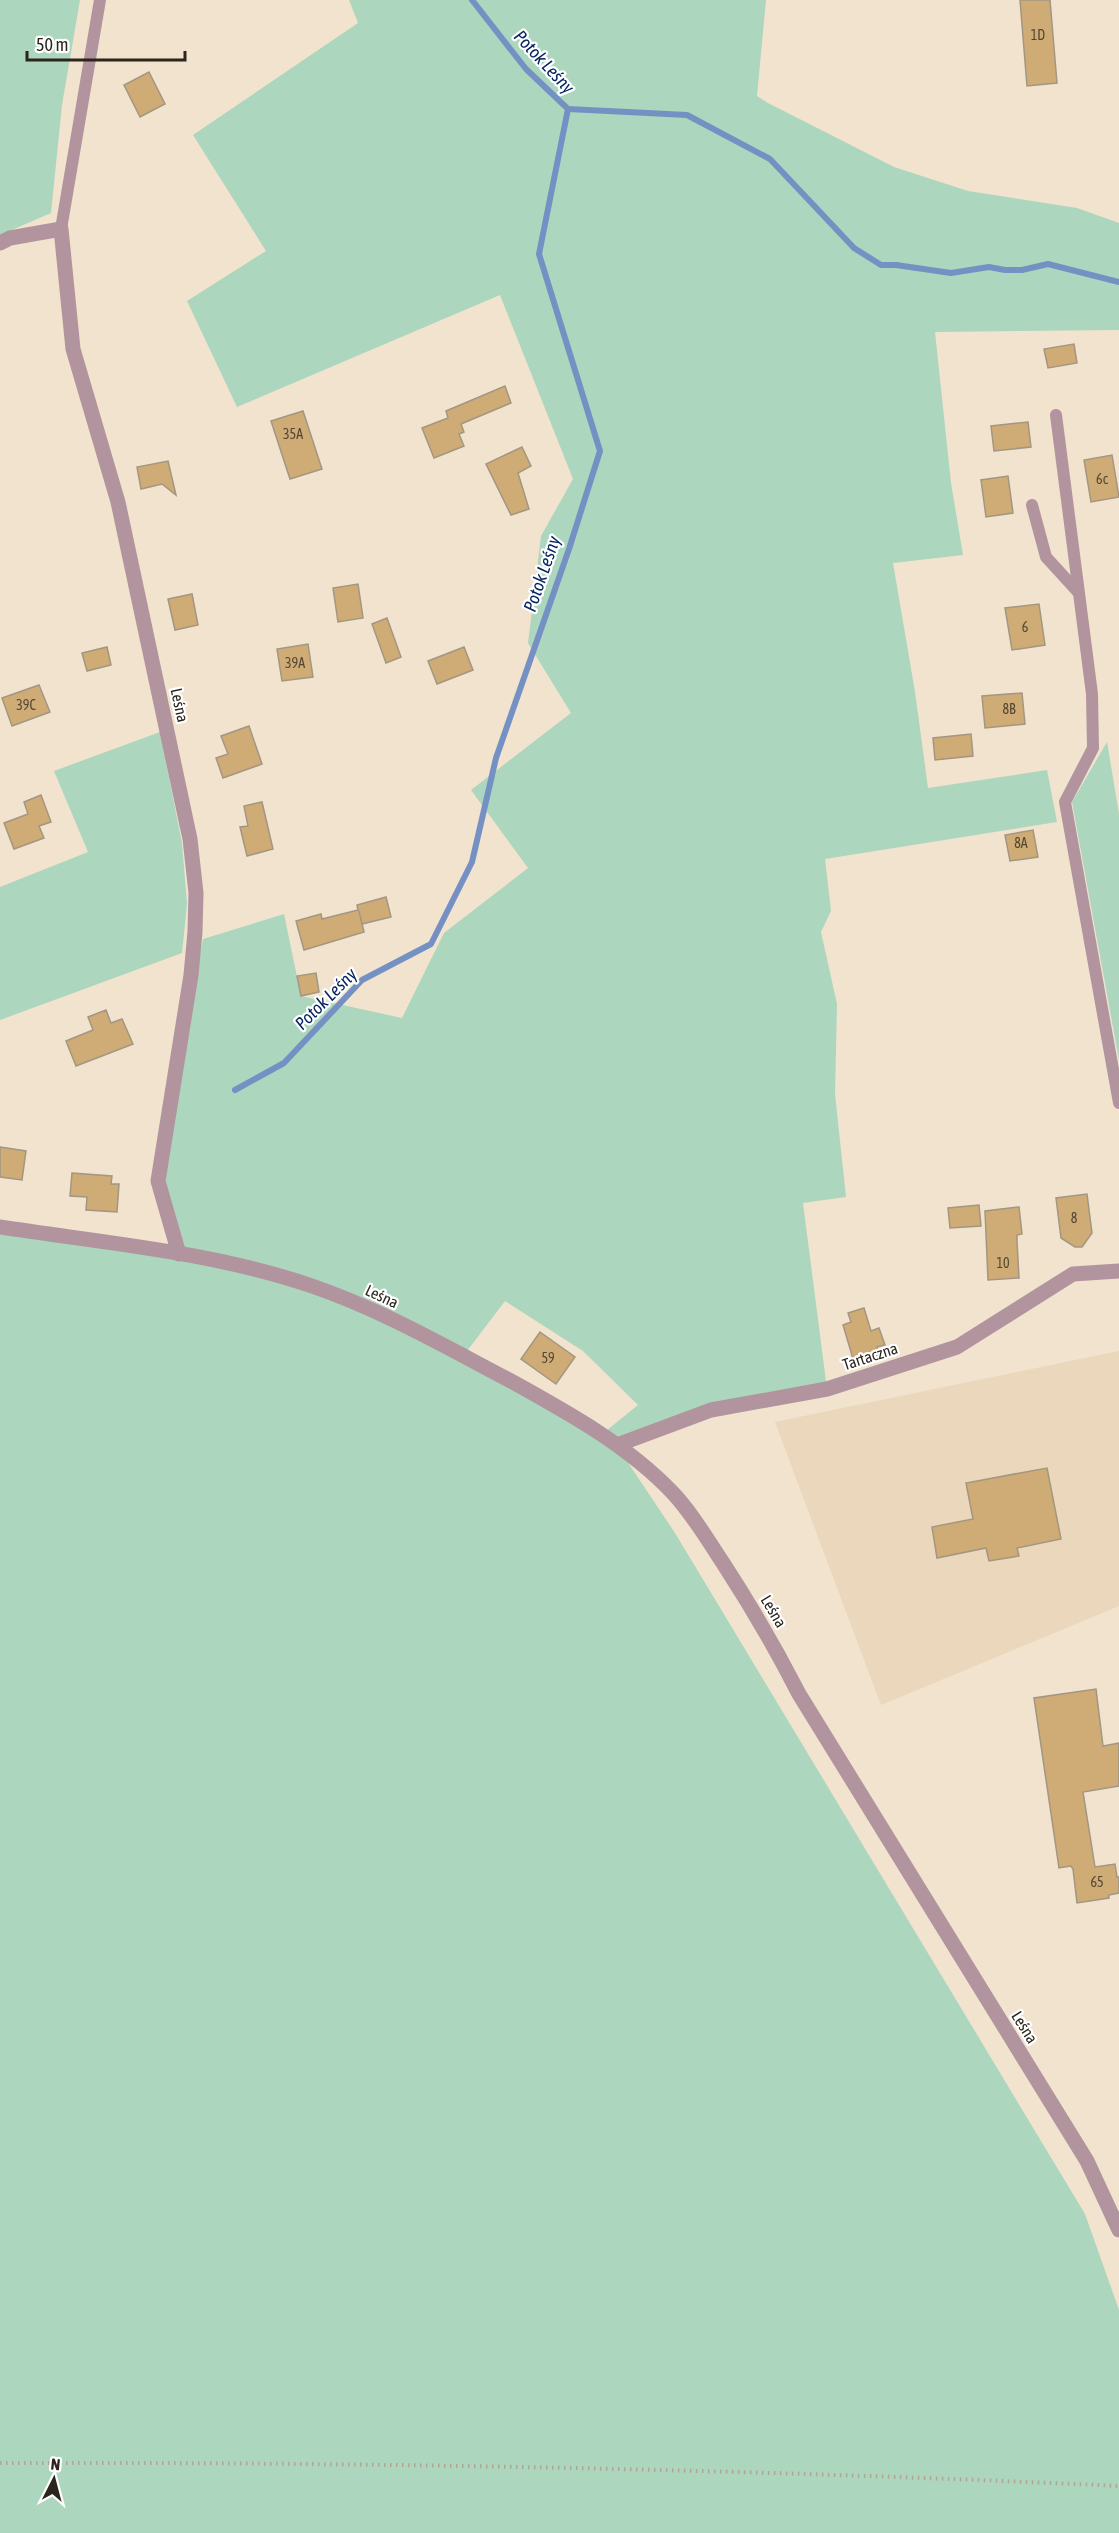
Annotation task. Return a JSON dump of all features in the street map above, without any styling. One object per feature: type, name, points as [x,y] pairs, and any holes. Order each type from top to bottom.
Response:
[{"type":"street","points":[[0,243],[10,238],[61,229]]},
{"type":"street","name":"Leśna","points":[[61,229],[73,349],[118,502],[190,839],[196,893],[195,932],[158,1181],[179,1254]]},
{"type":"street","name":"Leśna","points":[[0,1227],[179,1254],[270,1274],[311,1286],[407,1327],[544,1399],[617,1445],[650,1470],[699,1526],[773,1644],[805,1704],[1087,2162],[1119,2230]]},
{"type":"street","name":"Tartaczna","points":[[617,1445],[711,1410],[827,1389],[957,1347],[1073,1274],[1119,1271]]},
{"type":"lane","points":[[61,229],[100,0]]},
{"type":"lane","points":[[1056,415],[1092,694],[1093,748],[1065,802],[1119,1103]]},
{"type":"lane","points":[[1032,505],[1046,556],[1078,592]]},
{"type":"path","points":[[0,2463],[186,2463],[875,2475],[1119,2486]]},
{"type":"shaded area","points":[[1119,1351],[1119,1606],[881,1705],[775,1422]]},
{"type":"green space","points":[[0,0],[80,0],[62,105],[51,213],[0,235]]},
{"type":"green space","points":[[349,0],[766,0],[757,96],[768,103],[894,167],[968,191],[1077,208],[1119,223],[1119,330],[935,332],[951,483],[963,555],[893,563],[915,692],[928,788],[1047,770],[1057,822],[825,859],[831,911],[821,932],[837,1004],[835,1094],[846,1197],[803,1203],[827,1389],[711,1410],[617,1446],[675,1533],[1085,2214],[1119,2310],[1119,2533],[0,2533],[0,1228],[179,1254],[170,1223],[162,1152],[203,939],[284,914],[301,996],[402,1018],[444,933],[528,868],[471,790],[571,713],[528,643],[541,536],[573,479],[500,295],[237,407],[187,301],[266,251],[193,135],[358,23]],"holes":[[[505,1301],[583,1351],[638,1405],[601,1435],[464,1355]]]},
{"type":"green space","points":[[160,732],[182,843],[187,904],[182,953],[0,1020],[0,887],[88,852],[54,771]]},
{"type":"green space","points":[[1107,742],[1119,814],[1119,1060],[1072,802]]},
{"type":"building","points":[[1020,0],[1050,0],[1057,83],[1027,86]]},
{"type":"building","points":[[149,72],[165,104],[140,117],[124,85]]},
{"type":"building","points":[[1074,344],[1077,363],[1048,368],[1044,349]]},
{"type":"building","points":[[505,386],[511,403],[461,424],[464,432],[459,434],[464,446],[434,458],[422,428],[448,418],[446,411]]},
{"type":"building","points":[[303,411],[322,469],[290,479],[271,421]]},
{"type":"building","points":[[1028,422],[1031,447],[994,451],[991,426]]},
{"type":"building","points":[[522,447],[531,466],[518,473],[529,509],[511,515],[486,464]]},
{"type":"building","points":[[1112,455],[1119,497],[1091,502],[1084,460]]},
{"type":"building","points":[[168,461],[176,495],[162,484],[141,489],[137,467]]},
{"type":"building","points":[[1008,476],[1013,513],[986,517],[981,480]]},
{"type":"building","points":[[358,584],[363,618],[338,622],[333,588]]},
{"type":"building","points":[[192,594],[198,625],[175,630],[168,599]]},
{"type":"building","points":[[1039,604],[1045,645],[1012,650],[1005,608]]},
{"type":"building","points":[[387,618],[401,657],[386,663],[372,624]]},
{"type":"building","points":[[308,644],[313,677],[282,681],[277,649]]},
{"type":"building","points":[[107,647],[111,665],[87,671],[82,653]]},
{"type":"building","points":[[464,647],[473,670],[437,684],[428,661]]},
{"type":"building","points":[[39,685],[50,712],[12,726],[2,698]]},
{"type":"building","points":[[1022,693],[1025,724],[985,728],[982,696]]},
{"type":"building","points":[[249,726],[262,764],[223,778],[216,758],[228,754],[221,736]]},
{"type":"building","points":[[971,734],[973,756],[935,760],[933,738]]},
{"type":"building","points":[[41,795],[51,822],[39,826],[44,838],[14,849],[4,823],[28,814],[24,802]]},
{"type":"building","points":[[262,802],[273,849],[247,856],[240,827],[248,826],[244,806]]},
{"type":"building","points":[[1033,830],[1038,857],[1010,861],[1005,835]]},
{"type":"building","points":[[386,897],[391,917],[362,924],[364,932],[304,950],[296,921],[321,914],[322,919],[358,910],[357,905]]},
{"type":"building","points":[[316,973],[319,992],[301,996],[297,976]]},
{"type":"building","points":[[106,1010],[111,1023],[122,1019],[133,1044],[76,1066],[66,1041],[93,1030],[88,1017]]},
{"type":"building","points":[[0,1147],[26,1151],[22,1180],[0,1177]]},
{"type":"building","points":[[72,1173],[112,1176],[111,1184],[119,1184],[117,1212],[86,1210],[87,1197],[70,1196]]},
{"type":"building","points":[[1087,1194],[1092,1233],[1082,1247],[1075,1247],[1061,1238],[1056,1198]]},
{"type":"building","points":[[979,1205],[981,1226],[950,1228],[948,1208]]},
{"type":"building","points":[[1019,1207],[1022,1234],[1017,1235],[1019,1278],[988,1280],[985,1211]]},
{"type":"building","points":[[864,1308],[871,1331],[879,1328],[885,1345],[877,1347],[880,1355],[854,1362],[843,1325],[851,1322],[848,1313]]},
{"type":"building","points":[[540,1332],[575,1357],[556,1384],[521,1359]]},
{"type":"building","points":[[1047,1468],[1061,1539],[1017,1548],[1019,1556],[989,1561],[986,1548],[937,1558],[932,1527],[973,1519],[966,1483]]},
{"type":"building","points":[[1096,1689],[1103,1746],[1119,1743],[1119,1786],[1083,1792],[1095,1867],[1115,1864],[1117,1877],[1119,1877],[1119,1893],[1109,1895],[1109,1898],[1077,1903],[1073,1869],[1071,1866],[1059,1868],[1034,1698]]},
{"type":"waterway","name":"Potok Leśny","points":[[235,1090],[284,1063],[362,980],[431,944],[472,862],[496,758],[569,549],[600,451],[539,254],[568,109],[526,69],[472,0]]},
{"type":"waterway","points":[[568,109],[687,115],[770,159],[854,248],[881,265],[951,273],[989,267],[1022,270],[1048,264],[1119,282]]}]
